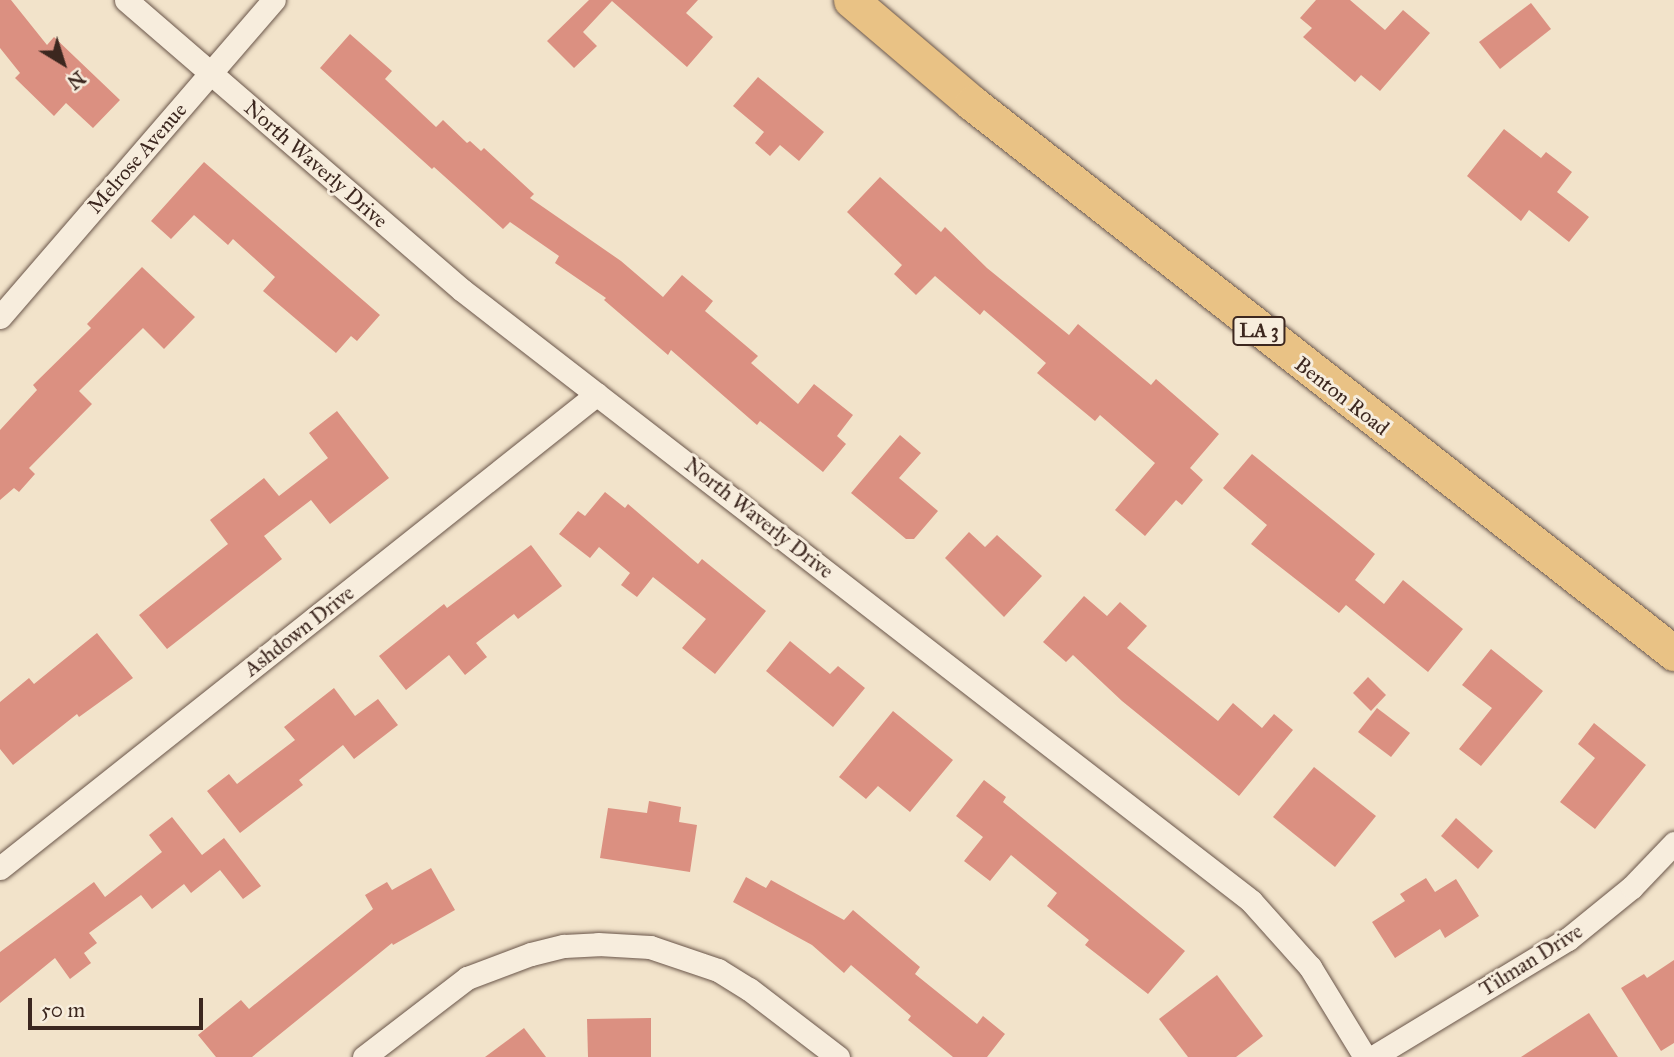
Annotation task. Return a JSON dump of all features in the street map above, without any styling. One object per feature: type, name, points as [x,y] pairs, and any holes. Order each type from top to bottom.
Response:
[{"type":"main road","name":"Benton Road","points":[[851,0],[972,103],[1674,653]]},
{"type":"street","name":"North Waverly Drive","points":[[126,0],[461,290],[1251,901],[1310,967],[1366,1057]]},
{"type":"street","name":"Melrose Avenue","points":[[0,317],[274,0]]},
{"type":"street","name":"Ashdown Drive","points":[[0,868],[597,394]]},
{"type":"street","name":"Tilman Drive","points":[[1373,1057],[1568,939],[1613,905],[1674,843]]},
{"type":"street","points":[[364,1057],[446,993],[491,967],[564,946],[610,944],[650,947],[718,970],[749,989],[838,1057]]},
{"type":"building","points":[[0,0],[11,0],[47,45],[54,37],[120,100],[93,128],[66,103],[54,116],[15,78],[20,73],[0,48]]},
{"type":"building","points":[[589,0],[698,0],[686,13],[713,37],[687,67],[612,1],[583,32],[597,46],[574,68],[547,41]]},
{"type":"building","points":[[1316,0],[1350,0],[1385,30],[1403,10],[1430,33],[1380,91],[1361,75],[1355,82],[1303,37],[1312,28],[1300,18]]},
{"type":"building","points":[[1531,3],[1551,29],[1500,69],[1479,42]]},
{"type":"building","points":[[350,34],[392,71],[385,79],[436,127],[443,120],[467,143],[470,141],[481,151],[484,148],[534,194],[530,198],[621,261],[663,297],[682,275],[713,301],[705,311],[758,356],[751,363],[798,404],[814,384],[853,415],[837,436],[846,444],[823,472],[760,421],[757,425],[671,350],[668,355],[604,300],[606,298],[555,263],[559,256],[510,222],[503,229],[320,68]]},
{"type":"building","points":[[758,77],[824,132],[799,161],[780,145],[770,156],[755,143],[764,132],[733,106]]},
{"type":"building","points":[[1504,129],[1541,158],[1546,152],[1572,172],[1557,192],[1589,217],[1569,242],[1529,210],[1521,221],[1467,176]]},
{"type":"building","points":[[204,162],[380,315],[357,341],[351,336],[336,353],[263,291],[275,277],[233,239],[228,245],[194,215],[171,239],[151,221]]},
{"type":"building","points":[[880,177],[941,232],[945,227],[987,268],[1069,335],[1078,324],[1151,385],[1156,379],[1219,434],[1190,468],[1203,480],[1182,505],[1176,500],[1145,536],[1115,510],[1155,463],[1100,415],[1095,421],[1037,373],[1046,363],[984,310],[980,315],[935,276],[916,295],[894,274],[902,265],[847,212]]},
{"type":"building","points":[[142,267],[195,317],[164,349],[143,328],[79,391],[92,404],[29,468],[35,474],[19,492],[14,488],[0,500],[0,430],[37,390],[33,385],[91,328],[87,324]]},
{"type":"building","points":[[337,411],[389,478],[330,524],[311,500],[264,536],[282,559],[167,649],[139,615],[228,544],[210,520],[264,478],[279,496],[328,458],[309,433]]},
{"type":"building","points":[[900,435],[921,453],[899,478],[938,511],[914,539],[906,539],[851,493]]},
{"type":"building","points":[[1252,454],[1375,554],[1355,580],[1384,604],[1403,580],[1463,629],[1428,672],[1346,605],[1339,613],[1251,544],[1267,525],[1223,488]]},
{"type":"building","points":[[605,492],[625,508],[628,504],[698,564],[702,559],[766,611],[715,674],[682,648],[706,619],[653,577],[637,597],[621,585],[630,573],[599,547],[590,558],[559,534],[578,511],[585,516]]},
{"type":"building","points":[[969,532],[985,547],[997,535],[1042,576],[1004,617],[945,558]]},
{"type":"building","points":[[531,545],[562,586],[518,619],[514,614],[476,643],[487,657],[465,675],[449,655],[406,690],[379,656],[444,604],[447,608]]},
{"type":"building","points":[[1084,596],[1107,616],[1120,602],[1147,626],[1127,648],[1218,721],[1233,703],[1262,728],[1274,714],[1293,730],[1239,796],[1122,701],[1073,655],[1066,662],[1043,642]]},
{"type":"building","points":[[97,633],[133,678],[79,717],[77,714],[13,765],[0,749],[0,702],[29,678],[34,684]]},
{"type":"building","points":[[790,641],[830,674],[838,666],[865,688],[833,727],[766,671]]},
{"type":"building","points":[[1491,649],[1543,691],[1481,766],[1459,749],[1492,708],[1462,685]]},
{"type":"building","points":[[1368,677],[1386,695],[1371,711],[1353,693]]},
{"type":"building","points":[[334,688],[355,716],[378,699],[398,725],[354,759],[343,745],[299,780],[303,785],[240,833],[207,791],[229,774],[237,784],[295,740],[284,727]]},
{"type":"building","points":[[1377,708],[1410,733],[1391,757],[1358,732]]},
{"type":"building","points":[[893,711],[953,760],[910,812],[878,786],[866,799],[839,777]]},
{"type":"building","points":[[1594,723],[1646,765],[1595,829],[1560,802],[1595,758],[1578,744]]},
{"type":"building","points":[[1314,767],[1376,816],[1335,867],[1273,817]]},
{"type":"building","points":[[984,780],[1006,797],[1003,802],[1185,951],[1148,994],[1085,945],[1089,940],[1047,906],[1057,893],[1011,855],[990,881],[964,861],[983,837],[956,816]]},
{"type":"building","points":[[649,801],[681,807],[679,822],[697,825],[690,872],[600,858],[608,808],[647,813]]},
{"type":"building","points":[[172,817],[202,855],[224,838],[261,886],[243,899],[220,870],[191,893],[184,884],[152,909],[141,895],[89,933],[97,943],[84,953],[91,963],[70,979],[55,958],[0,1003],[0,952],[94,882],[105,897],[162,852],[149,835]]},
{"type":"building","points":[[1456,818],[1493,851],[1478,869],[1441,836]]},
{"type":"building","points":[[431,868],[455,910],[393,945],[392,943],[252,1057],[216,1057],[198,1035],[241,1000],[249,1009],[373,909],[365,895],[387,882],[392,890]]},
{"type":"building","points":[[746,877],[766,888],[771,880],[844,920],[853,910],[920,967],[915,974],[977,1024],[983,1016],[1005,1034],[987,1057],[953,1057],[908,1020],[911,1016],[851,965],[844,973],[812,945],[733,902]]},
{"type":"building","points":[[1426,878],[1435,892],[1456,879],[1479,916],[1445,938],[1440,929],[1395,958],[1372,922],[1405,901],[1400,894]]},
{"type":"building","points":[[1674,960],[1674,1043],[1661,1051],[1621,988],[1644,974],[1647,978]]},
{"type":"building","points":[[1217,975],[1263,1036],[1236,1057],[1188,1057],[1159,1019]]},
{"type":"building","points":[[1589,1013],[1618,1057],[1521,1057]]},
{"type":"building","points":[[651,1018],[651,1057],[588,1057],[587,1019]]},
{"type":"building","points":[[524,1028],[546,1057],[485,1057]]}]
